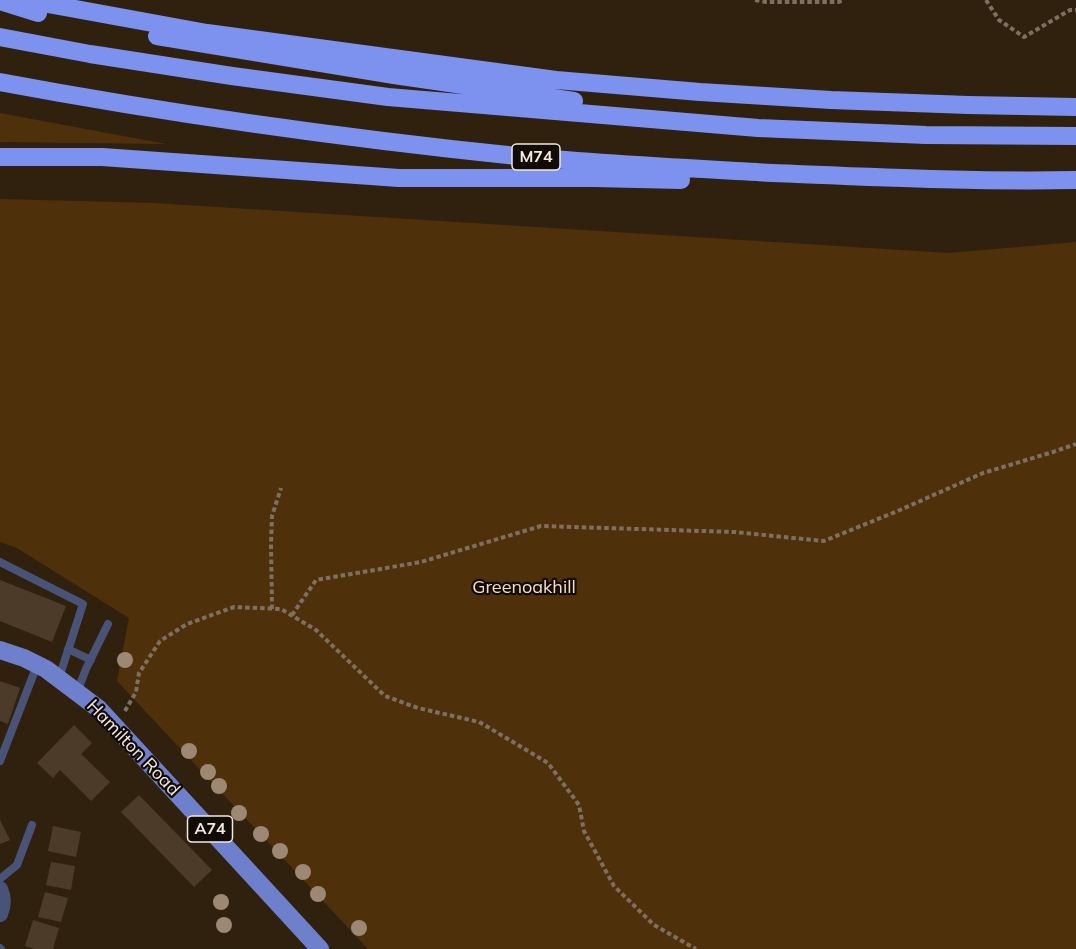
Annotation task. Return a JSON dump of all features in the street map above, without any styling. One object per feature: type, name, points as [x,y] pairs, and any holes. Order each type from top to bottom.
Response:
[{"type":"highway","points":[[26,0],[207,33],[556,80],[831,100],[1076,106]]},
{"type":"highway","points":[[0,2],[47,16],[204,45],[758,128]]},
{"type":"highway","points":[[0,37],[101,56],[388,97],[758,128],[927,135],[1076,136]]},
{"type":"highway","name":"M74","points":[[0,82],[196,115],[344,136],[518,156],[674,168],[854,177],[1013,181]]},
{"type":"highway","name":"M74","points":[[0,157],[102,158],[399,178],[594,178],[788,183],[1076,180]]},
{"type":"main road","name":"Hamilton Road","points":[[0,650],[24,658],[59,678],[99,709],[320,949]]},
{"type":"street","points":[[0,889],[3,905],[0,914]]},
{"type":"lane","points":[[0,562],[83,604],[59,678]]},
{"type":"lane","points":[[77,692],[108,624]]},
{"type":"lane","points":[[68,649],[91,660]]},
{"type":"lane","points":[[0,761],[37,665]]},
{"type":"lane","points":[[0,879],[16,865],[32,825]]},
{"type":"path","points":[[755,0],[838,2],[844,0]]},
{"type":"path","points":[[986,0],[999,20],[1024,38],[1070,10],[1076,10]]},
{"type":"path","points":[[292,615],[316,580],[421,561],[541,526],[735,532],[824,541],[983,473],[1076,444]]},
{"type":"path","points":[[272,609],[272,516],[281,488]]},
{"type":"path","points":[[116,727],[136,692],[139,673],[160,641],[187,624],[234,607],[282,609],[316,630],[385,696],[418,708],[479,722],[548,763],[579,805],[584,831],[614,886],[654,925],[696,949]]},
{"type":"green space","points":[[0,113],[166,144],[0,142]]},
{"type":"green space","name":"Greenoakhill","points":[[0,199],[154,203],[949,253],[1076,242],[1076,949],[368,949],[117,681],[129,618],[17,548],[0,542]]},
{"type":"building","points":[[0,580],[66,606],[52,642],[0,621]]},
{"type":"building","points":[[0,681],[20,688],[8,724],[0,721]]},
{"type":"building","points":[[74,725],[92,743],[81,754],[110,782],[91,801],[60,770],[53,778],[37,763]]},
{"type":"building","points":[[139,795],[212,870],[194,887],[121,812]]},
{"type":"building","points":[[0,820],[10,840],[0,844]]},
{"type":"building","points":[[53,826],[81,832],[76,857],[48,851]]},
{"type":"building","points":[[51,862],[75,866],[71,890],[46,885]]},
{"type":"building","points":[[45,892],[68,898],[61,922],[38,917]]},
{"type":"building","points":[[33,920],[59,928],[53,949],[35,949],[25,946]]}]
